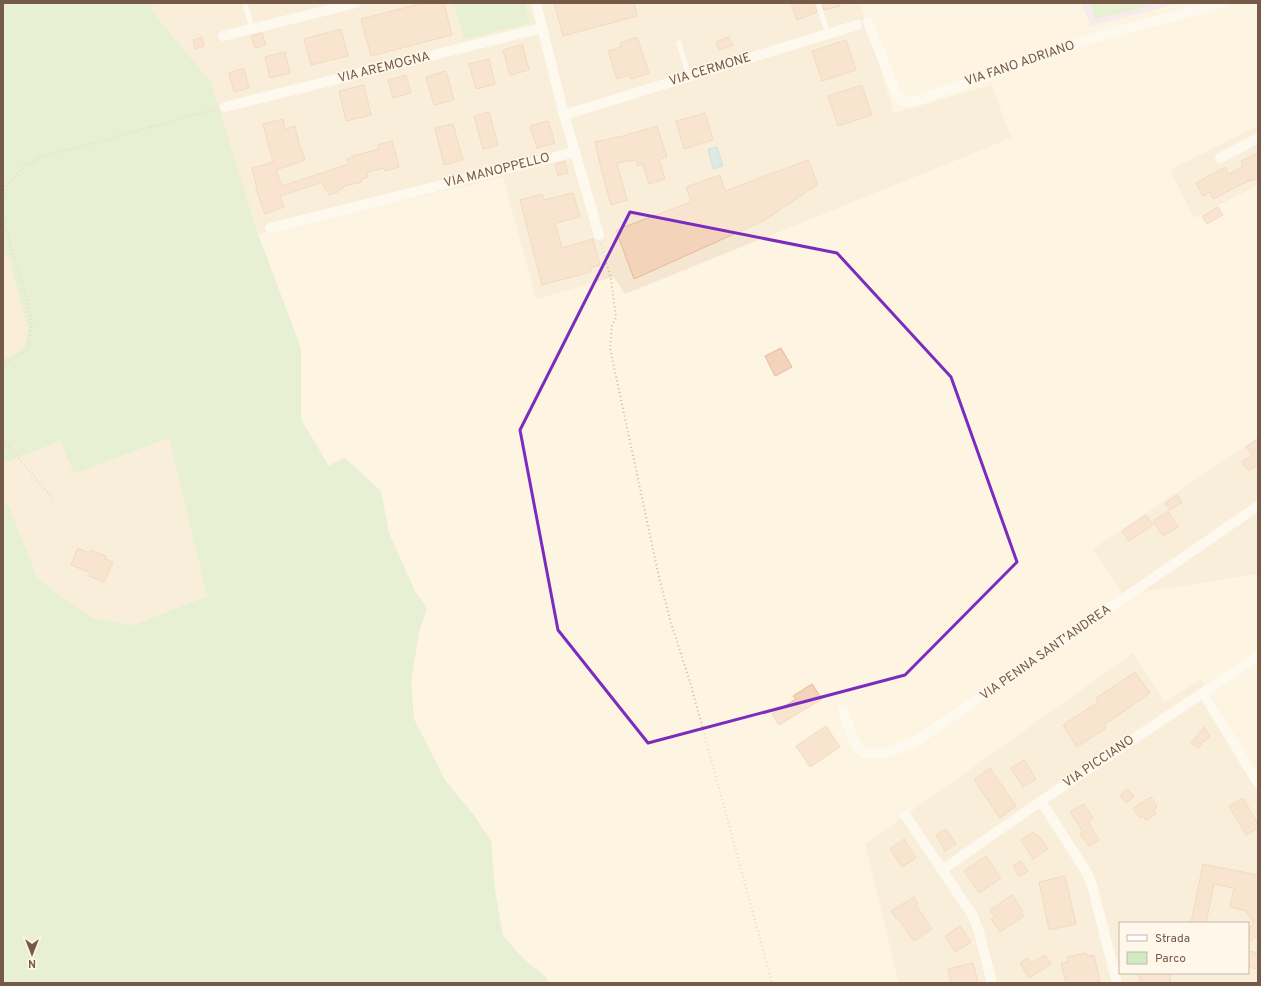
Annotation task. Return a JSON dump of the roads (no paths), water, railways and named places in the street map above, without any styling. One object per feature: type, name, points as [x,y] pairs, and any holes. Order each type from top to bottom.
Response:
[{"type":"street","points":[[223,36],[356,3]]},
{"type":"street","points":[[536,3],[564,115],[599,235]]},
{"type":"street","name":"VIA FANO ADRIANO","points":[[868,22],[897,95],[902,100],[909,102],[916,101],[1097,37],[1222,3]]},
{"type":"street","name":"VIA CERMONE","points":[[564,115],[857,26]]},
{"type":"street","name":"VIA AREMOGNA","points":[[225,107],[542,28]]},
{"type":"street","points":[[1220,158],[1258,138]]},
{"type":"street","name":"VIA MANOPPELLO","points":[[270,228],[575,152]]},
{"type":"street","name":"VIA PENNA SANT'ANDREA","points":[[843,711],[857,746],[864,753],[881,753],[905,746],[918,740],[932,732],[1258,506]]},
{"type":"street","name":"VIA PICCIANO","points":[[942,870],[1041,800],[1258,656]]},
{"type":"street","points":[[1203,693],[1258,783]]},
{"type":"street","points":[[1041,800],[1087,873],[1092,885],[1117,983]]},
{"type":"street","points":[[906,816],[966,904],[975,922],[992,983]]},
{"type":"lane","points":[[245,3],[252,29]]},
{"type":"lane","points":[[818,3],[828,34]]},
{"type":"lane","points":[[679,42],[689,77]]},
{"type":"water","points":[[717,147],[723,166],[713,169],[708,149]]}]
